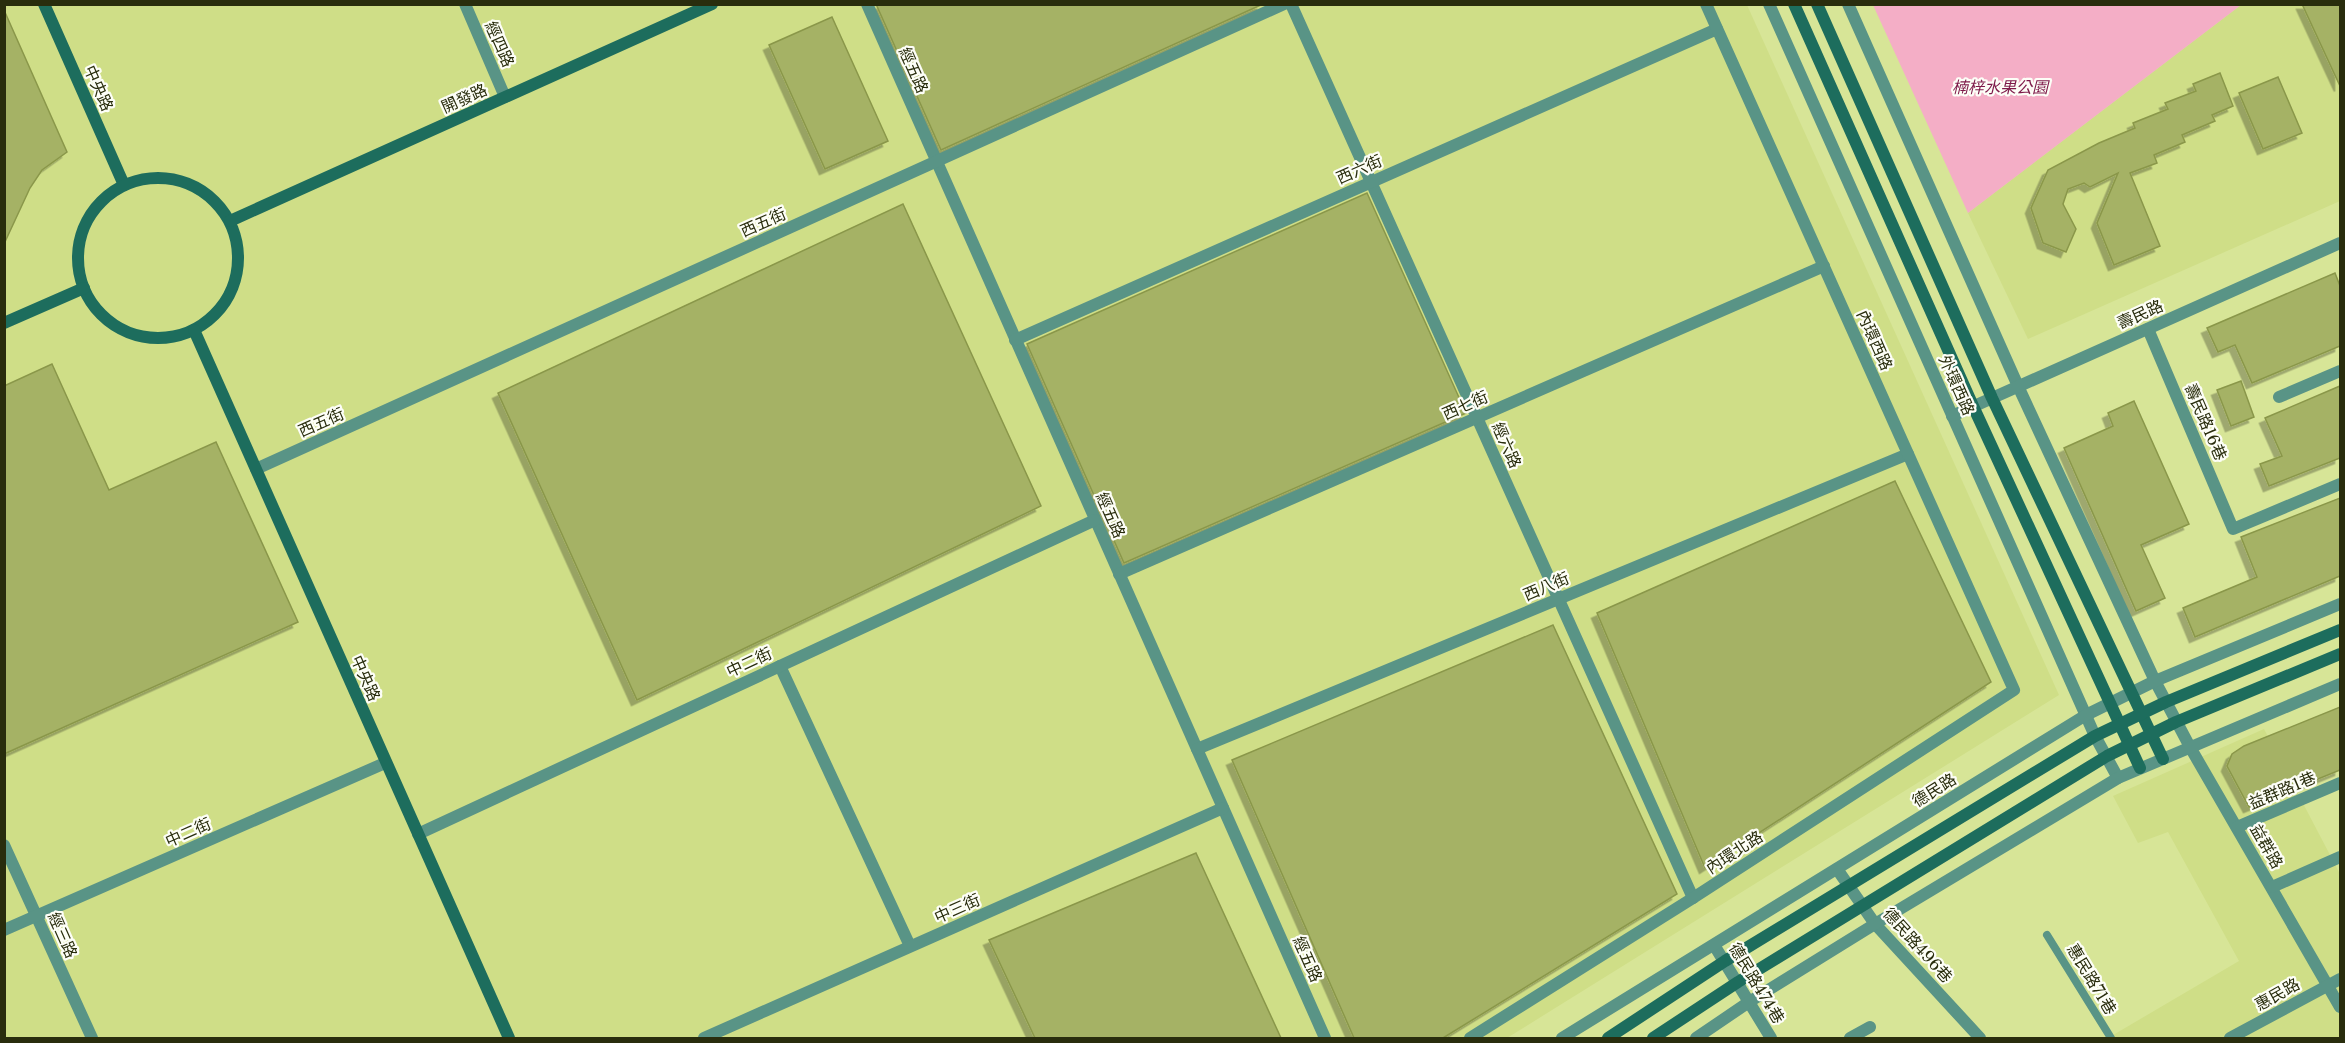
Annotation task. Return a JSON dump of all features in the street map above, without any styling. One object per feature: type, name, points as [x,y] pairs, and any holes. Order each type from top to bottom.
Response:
[{"type":"street","name":"中央路","points":[[44,4],[124,185]]},
{"type":"street","name":"經四路","points":[[465,4],[505,97]]},
{"type":"street","name":"開發路","points":[[230,221],[712,4]]},
{"type":"street","name":"經五路","points":[[867,4],[1325,1038]]},
{"type":"street","name":"西五街","points":[[256,469],[1284,4]]},
{"type":"street","name":"經六路","points":[[1291,4],[1693,898]]},
{"type":"street","name":"內環西路","points":[[1706,4],[2014,690]]},
{"type":"street","name":"外環西路","points":[[1769,4],[2095,736],[2118,778]]},
{"type":"street","name":"外環西路","points":[[1794,4],[1973,406],[2140,768]]},
{"type":"street","name":"外環西路","points":[[1817,4],[1992,398],[2163,759]]},
{"type":"street","points":[[1848,4],[2019,386],[2166,702]]},
{"type":"street","name":"西六街","points":[[1016,340],[1717,29]]},
{"type":"street","points":[[170,178],[187,183],[204,191],[218,204],[230,221],[239,252],[237,276],[221,308],[208,321],[194,330],[172,337],[150,338],[126,331],[98,311],[84,288],[79,274],[78,255],[87,220],[97,206],[124,185],[145,179],[170,178]]},
{"type":"street","name":"壽民路","points":[[1952,416],[2340,243]]},
{"type":"street","name":"西七街","points":[[1119,574],[1824,266]]},
{"type":"street","points":[[4,323],[84,288]]},
{"type":"street","name":"壽民路16巷","points":[[2148,329],[2233,529],[2340,484]]},
{"type":"street","name":"中央路","points":[[194,330],[508,1038]]},
{"type":"street","points":[[2279,397],[2340,371]]},
{"type":"street","name":"西八街","points":[[1197,749],[1908,454]]},
{"type":"street","name":"中二街","points":[[418,834],[1095,520]]},
{"type":"street","name":"德民路","points":[[1562,1038],[2086,715],[2155,681],[2340,604]]},
{"type":"street","points":[[1608,1038],[1725,961],[2095,736],[2166,702],[2340,630]]},
{"type":"street","points":[[1653,1038],[1738,982],[2107,756],[2176,722],[2340,654]]},
{"type":"street","points":[[780,666],[910,946]]},
{"type":"street","points":[[1696,1038],[1749,1002],[1875,924],[2118,778],[2340,684]]},
{"type":"street","name":"內環北路","points":[[1470,1038],[1693,898],[2014,690]]},
{"type":"street","name":"益群路","points":[[2166,702],[2340,1007]]},
{"type":"street","name":"中二街","points":[[4,930],[386,763]]},
{"type":"street","name":"益群路1巷","points":[[2237,827],[2340,783]]},
{"type":"street","name":"中三街","points":[[704,1038],[1223,808]]},
{"type":"street","name":"經三路","points":[[4,845],[92,1038]]},
{"type":"street","points":[[2272,887],[2340,857]]},
{"type":"street","name":"德民路496巷","points":[[1836,869],[1875,924],[1980,1038]]},
{"type":"street","name":"德民路474巷","points":[[1714,945],[1771,1038]]},
{"type":"street","name":"惠民路","points":[[2230,1038],[2340,979]]},
{"type":"street","points":[[1850,1038],[1870,1027]]},
{"type":"lane","name":"惠民路71巷","points":[[2048,935],[2111,1038]]},
{"type":"shaded area","points":[[5,5],[1747,5],[2059,695],[1507,1038],[5,1038]]},
{"type":"shaded area","points":[[2241,5],[2340,5],[2340,201],[2028,339],[1968,213]]},
{"type":"shaded area","points":[[2264,729],[2340,874],[2340,1038],[2108,1038],[2239,961],[2168,832],[2138,843],[2113,796]]},
{"type":"green space","name":"楠梓水果公園","points":[[1873,5],[2241,5],[1968,213]]},
{"type":"building","points":[[876,4],[1263,4],[941,150]]},
{"type":"building","points":[[2302,4],[2340,4],[2340,86]]},
{"type":"building","points":[[4,10],[67,152],[42,170],[30,188],[4,244]]},
{"type":"building","points":[[832,17],[888,141],[825,169],[769,45]]},
{"type":"building","points":[[2220,73],[2233,106],[2212,115],[2215,121],[2182,135],[2185,142],[2154,155],[2157,163],[2130,173],[2160,246],[2114,265],[2097,223],[2118,173],[2090,187],[2084,183],[2068,189],[2063,204],[2076,229],[2066,252],[2043,243],[2031,208],[2048,170],[2099,143],[2135,128],[2133,123],[2168,109],[2165,103],[2196,91],[2193,84]]},
{"type":"building","points":[[2278,77],[2302,133],[2263,149],[2239,93]]},
{"type":"building","points":[[1367,193],[1466,413],[1124,563],[1027,344]]},
{"type":"building","points":[[903,204],[1041,506],[637,700],[498,393]]},
{"type":"building","points":[[2335,273],[2340,286],[2340,346],[2252,383],[2235,345],[2218,352],[2207,328]]},
{"type":"building","points":[[52,364],[109,490],[216,442],[298,622],[4,754],[4,386]]},
{"type":"building","points":[[2241,381],[2254,417],[2231,426],[2217,390]]},
{"type":"building","points":[[2340,386],[2340,458],[2269,486],[2260,464],[2282,456],[2265,418]]},
{"type":"building","points":[[2134,401],[2189,524],[2141,545],[2165,598],[2136,611],[2064,448],[2113,426],[2108,413]]},
{"type":"building","points":[[1895,481],[1991,682],[1705,868],[1597,613]]},
{"type":"building","points":[[2340,498],[2340,576],[2195,637],[2183,608],[2257,577],[2241,537]]},
{"type":"building","points":[[1553,625],[1677,894],[1443,1038],[1354,1038],[1232,760]]},
{"type":"building","points":[[2340,707],[2340,770],[2249,807],[2227,766],[2232,754],[2244,746]]},
{"type":"building","points":[[1196,853],[1281,1038],[1035,1038],[989,940]]}]
